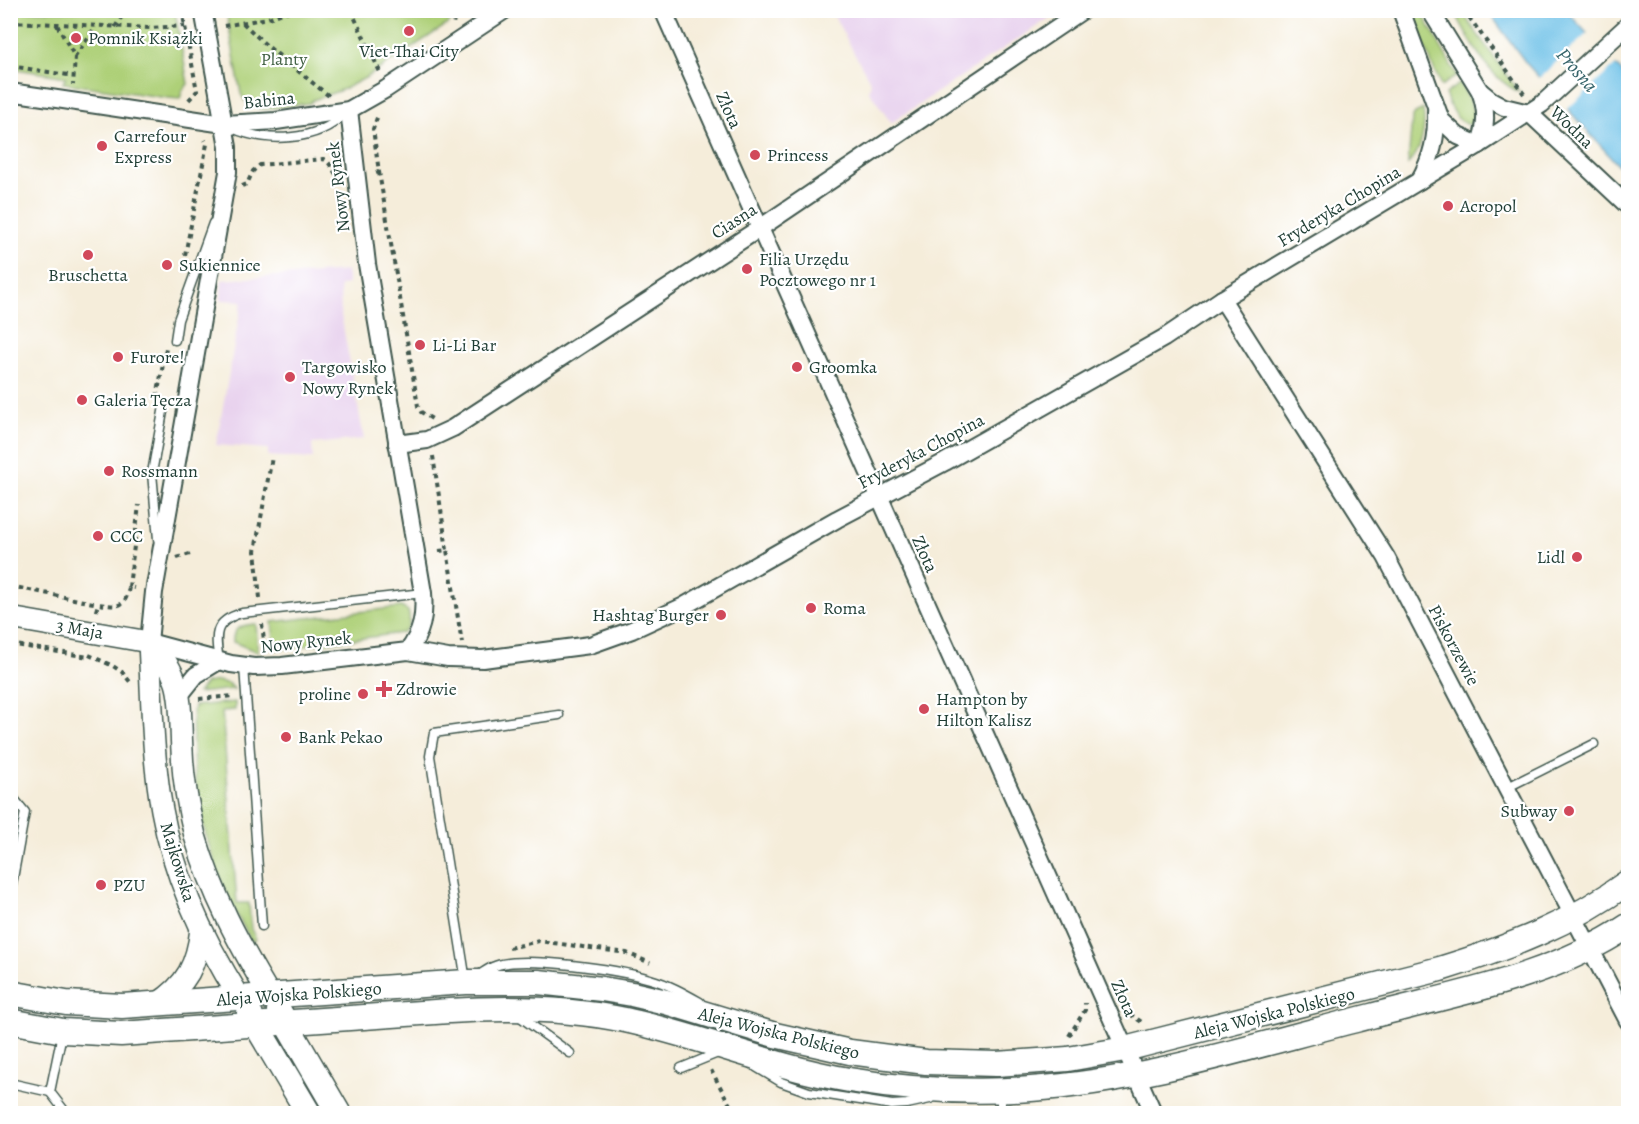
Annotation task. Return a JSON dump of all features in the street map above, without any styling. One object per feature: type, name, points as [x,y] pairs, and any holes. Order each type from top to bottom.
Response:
[{"type":"main road","name":"Aleja Wojska Polskiego","points":[[10,993],[45,1000],[92,1005],[157,1004],[466,982],[538,982],[602,989],[666,1002],[814,1046],[890,1059],[962,1064],[1031,1062],[1125,1049],[1440,969],[1519,943],[1574,917],[1629,882]]},
{"type":"main road","name":"Aleja Wojska Polskiego","points":[[10,1021],[63,1031],[121,1034],[509,1008],[570,1012],[598,1015],[660,1029],[808,1072],[849,1080],[898,1086],[1001,1090],[1064,1085],[1136,1074],[1505,981],[1590,948],[1629,926]]},
{"type":"main road","name":"Majkowska","points":[[270,996],[339,1113]]},
{"type":"main road","name":"Majkowska","points":[[240,998],[309,1113]]},
{"type":"street","points":[[149,642],[151,611],[160,558],[232,187],[224,124],[203,10]]},
{"type":"street","name":"Babina","points":[[10,92],[224,124],[276,121],[349,110],[373,98],[505,10]]},
{"type":"street","name":"Złota","points":[[663,10],[1154,1113]]},
{"type":"street","name":"Ciasna","points":[[398,444],[427,440],[453,428],[760,228],[1083,10]]},
{"type":"street","points":[[1401,10],[1441,120],[1458,136],[1479,145]]},
{"type":"street","name":"Wodna","points":[[1430,10],[1480,91],[1486,113],[1483,136],[1479,145]]},
{"type":"street","name":"Fryderyka Chopina","points":[[408,651],[448,658],[483,659],[569,648],[611,638],[684,606],[1164,338],[1222,299],[1479,145],[1536,109],[1629,25]]},
{"type":"street","name":"Wodna","points":[[1480,91],[1504,107],[1536,109],[1629,206]]},
{"type":"street","name":"Nowy Rynek","points":[[149,642],[244,666],[282,666],[408,651],[421,630],[423,592],[367,264],[349,110]]},
{"type":"street","name":"Fryderyka Chopina","points":[[1419,181],[1431,154],[1437,126],[1436,111]]},
{"type":"street","name":"Piskorzewie","points":[[1222,299],[1386,557],[1629,1022]]},
{"type":"street","name":"3 Maja","points":[[10,618],[149,642]]},
{"type":"street","name":"Majkowska","points":[[149,642],[169,665],[188,697],[184,783],[195,835],[213,891],[225,918],[270,996]]},
{"type":"street","name":"Majkowska","points":[[149,642],[155,757],[162,813],[178,870],[201,929],[240,998]]},
{"type":"street","points":[[188,697],[196,675],[219,661]]},
{"type":"street","points":[[157,1004],[175,991],[189,973],[199,945],[201,929]]},
{"type":"lane","points":[[171,340],[199,257],[232,187]]},
{"type":"lane","points":[[159,407],[152,473],[160,558]]},
{"type":"lane","points":[[219,661],[216,636],[219,627],[232,616],[423,592]]},
{"type":"lane","points":[[244,666],[262,926]]},
{"type":"lane","points":[[466,982],[430,756],[434,733],[559,715]]},
{"type":"lane","points":[[1506,788],[1594,744]]},
{"type":"lane","points":[[10,794],[25,812],[10,895]]},
{"type":"lane","points":[[509,1008],[570,1053]]},
{"type":"lane","points":[[50,1092],[63,1031]]},
{"type":"lane","points":[[681,1068],[728,1049]]},
{"type":"lane","points":[[10,1083],[50,1092],[67,1113]]},
{"type":"lane","points":[[994,1113],[1001,1112],[1001,1090]]},
{"type":"path","points":[[115,27],[126,10]]},
{"type":"path","points":[[182,10],[197,91],[185,105]]},
{"type":"path","points":[[224,26],[292,10]]},
{"type":"path","points":[[351,10],[381,74]]},
{"type":"path","points":[[450,10],[454,19],[450,28]]},
{"type":"path","points":[[1464,10],[1524,94]]},
{"type":"path","points":[[10,22],[95,27],[185,26]]},
{"type":"path","points":[[243,23],[332,99],[324,101]]},
{"type":"path","points":[[57,25],[75,57]]},
{"type":"path","points":[[73,88],[75,57],[95,27]]},
{"type":"path","points":[[10,66],[74,76]]},
{"type":"path","points":[[373,79],[386,71]]},
{"type":"path","points":[[381,111],[373,129],[376,173],[418,406],[427,417],[438,421]]},
{"type":"path","points":[[184,261],[207,144],[201,136]]},
{"type":"path","points":[[232,187],[247,184],[253,171],[260,165],[322,159],[329,163],[336,175],[344,178]]},
{"type":"path","points":[[159,407],[171,340]]},
{"type":"path","points":[[440,450],[433,455],[432,459],[463,649]]},
{"type":"path","points":[[260,601],[255,551],[272,457]]},
{"type":"path","points":[[10,586],[117,606],[124,603],[131,587],[140,499]]},
{"type":"path","points":[[439,551],[447,550]]},
{"type":"path","points":[[96,611],[98,603]]},
{"type":"path","points":[[262,623],[265,651]]},
{"type":"path","points":[[10,644],[89,654],[122,672],[132,687]]},
{"type":"path","points":[[188,697],[234,696]]},
{"type":"path","points":[[708,1064],[735,1113]]},
{"type":"shaded area","points":[[831,11],[1060,11],[891,123],[869,91],[871,83]]},
{"type":"shaded area","name":"Targowisko Nowy Rynek","points":[[347,271],[348,284],[340,286],[341,315],[364,439],[312,444],[313,459],[268,456],[268,449],[216,445],[242,301],[221,300],[222,280]]},
{"type":"green space","name":"Planty","points":[[226,10],[462,11],[448,24],[367,77],[344,89],[310,103],[267,109],[257,108],[245,101],[241,94]]},
{"type":"green space","points":[[10,11],[175,11],[188,84],[182,91],[180,99],[168,98],[63,83],[66,77],[11,68]]},
{"type":"green space","points":[[1410,11],[1421,11],[1457,76],[1441,86]]},
{"type":"green space","points":[[1454,11],[1461,11],[1519,92],[1508,86],[1480,57]]},
{"type":"green space","points":[[1460,83],[1472,109],[1471,125],[1458,118],[1451,109],[1445,94]]},
{"type":"green space","points":[[1423,109],[1424,123],[1420,146],[1408,164],[1412,118],[1415,113]]},
{"type":"green space","points":[[401,607],[408,611],[409,621],[406,629],[401,633],[275,650],[272,622]]},
{"type":"green space","points":[[256,624],[258,652],[233,642],[234,633],[239,627]]},
{"type":"green space","points":[[218,681],[229,684],[234,689],[198,693],[206,683]]},
{"type":"green space","points":[[235,702],[235,710],[222,711],[237,903],[249,903],[251,929],[256,939],[252,942],[239,920],[218,873],[203,823],[194,773],[192,726],[194,706]]},
{"type":"water","name":"Prosna","points":[[1488,11],[1567,11],[1628,79],[1628,176],[1526,63]]},
{"type":"pier","points":[[1590,31],[1618,63],[1565,111],[1537,80]]},
{"type":"place","name":"Viet-Thai City","points":[[409,31]]},
{"type":"place","name":"Pomnik Książki","points":[[76,38]]},
{"type":"place","name":"Carrefour Express","points":[[102,146]]},
{"type":"place","name":"Princess","points":[[755,155]]},
{"type":"place","name":"Acropol","points":[[1448,206]]},
{"type":"place","name":"Bruschetta","points":[[88,255]]},
{"type":"place","name":"Sukiennice","points":[[167,265]]},
{"type":"place","name":"Filia Urzędu Pocztowego nr 1","points":[[747,269]]},
{"type":"place","name":"Li-Li Bar","points":[[420,345]]},
{"type":"place","name":"Furore!","points":[[118,357]]},
{"type":"place","name":"Groomka","points":[[797,367]]},
{"type":"place","name":"Targowisko Nowy Rynek","points":[[290,377]]},
{"type":"place","name":"Galeria Tęcza","points":[[82,400]]},
{"type":"place","name":"Rossmann","points":[[109,471]]},
{"type":"place","name":"CCC","points":[[98,536]]},
{"type":"place","name":"Lidl","points":[[1577,557]]},
{"type":"place","name":"Roma","points":[[811,608]]},
{"type":"place","name":"Hashtag Burger","points":[[721,615]]},
{"type":"place","name":"Zdrowie","points":[[384,689]]},
{"type":"place","name":"proline","points":[[363,694]]},
{"type":"place","name":"Hampton by Hilton Kalisz","points":[[924,709]]},
{"type":"place","name":"Bank Pekao","points":[[286,737]]},
{"type":"place","name":"Subway","points":[[1569,811]]},
{"type":"place","name":"PZU","points":[[101,885]]}]
